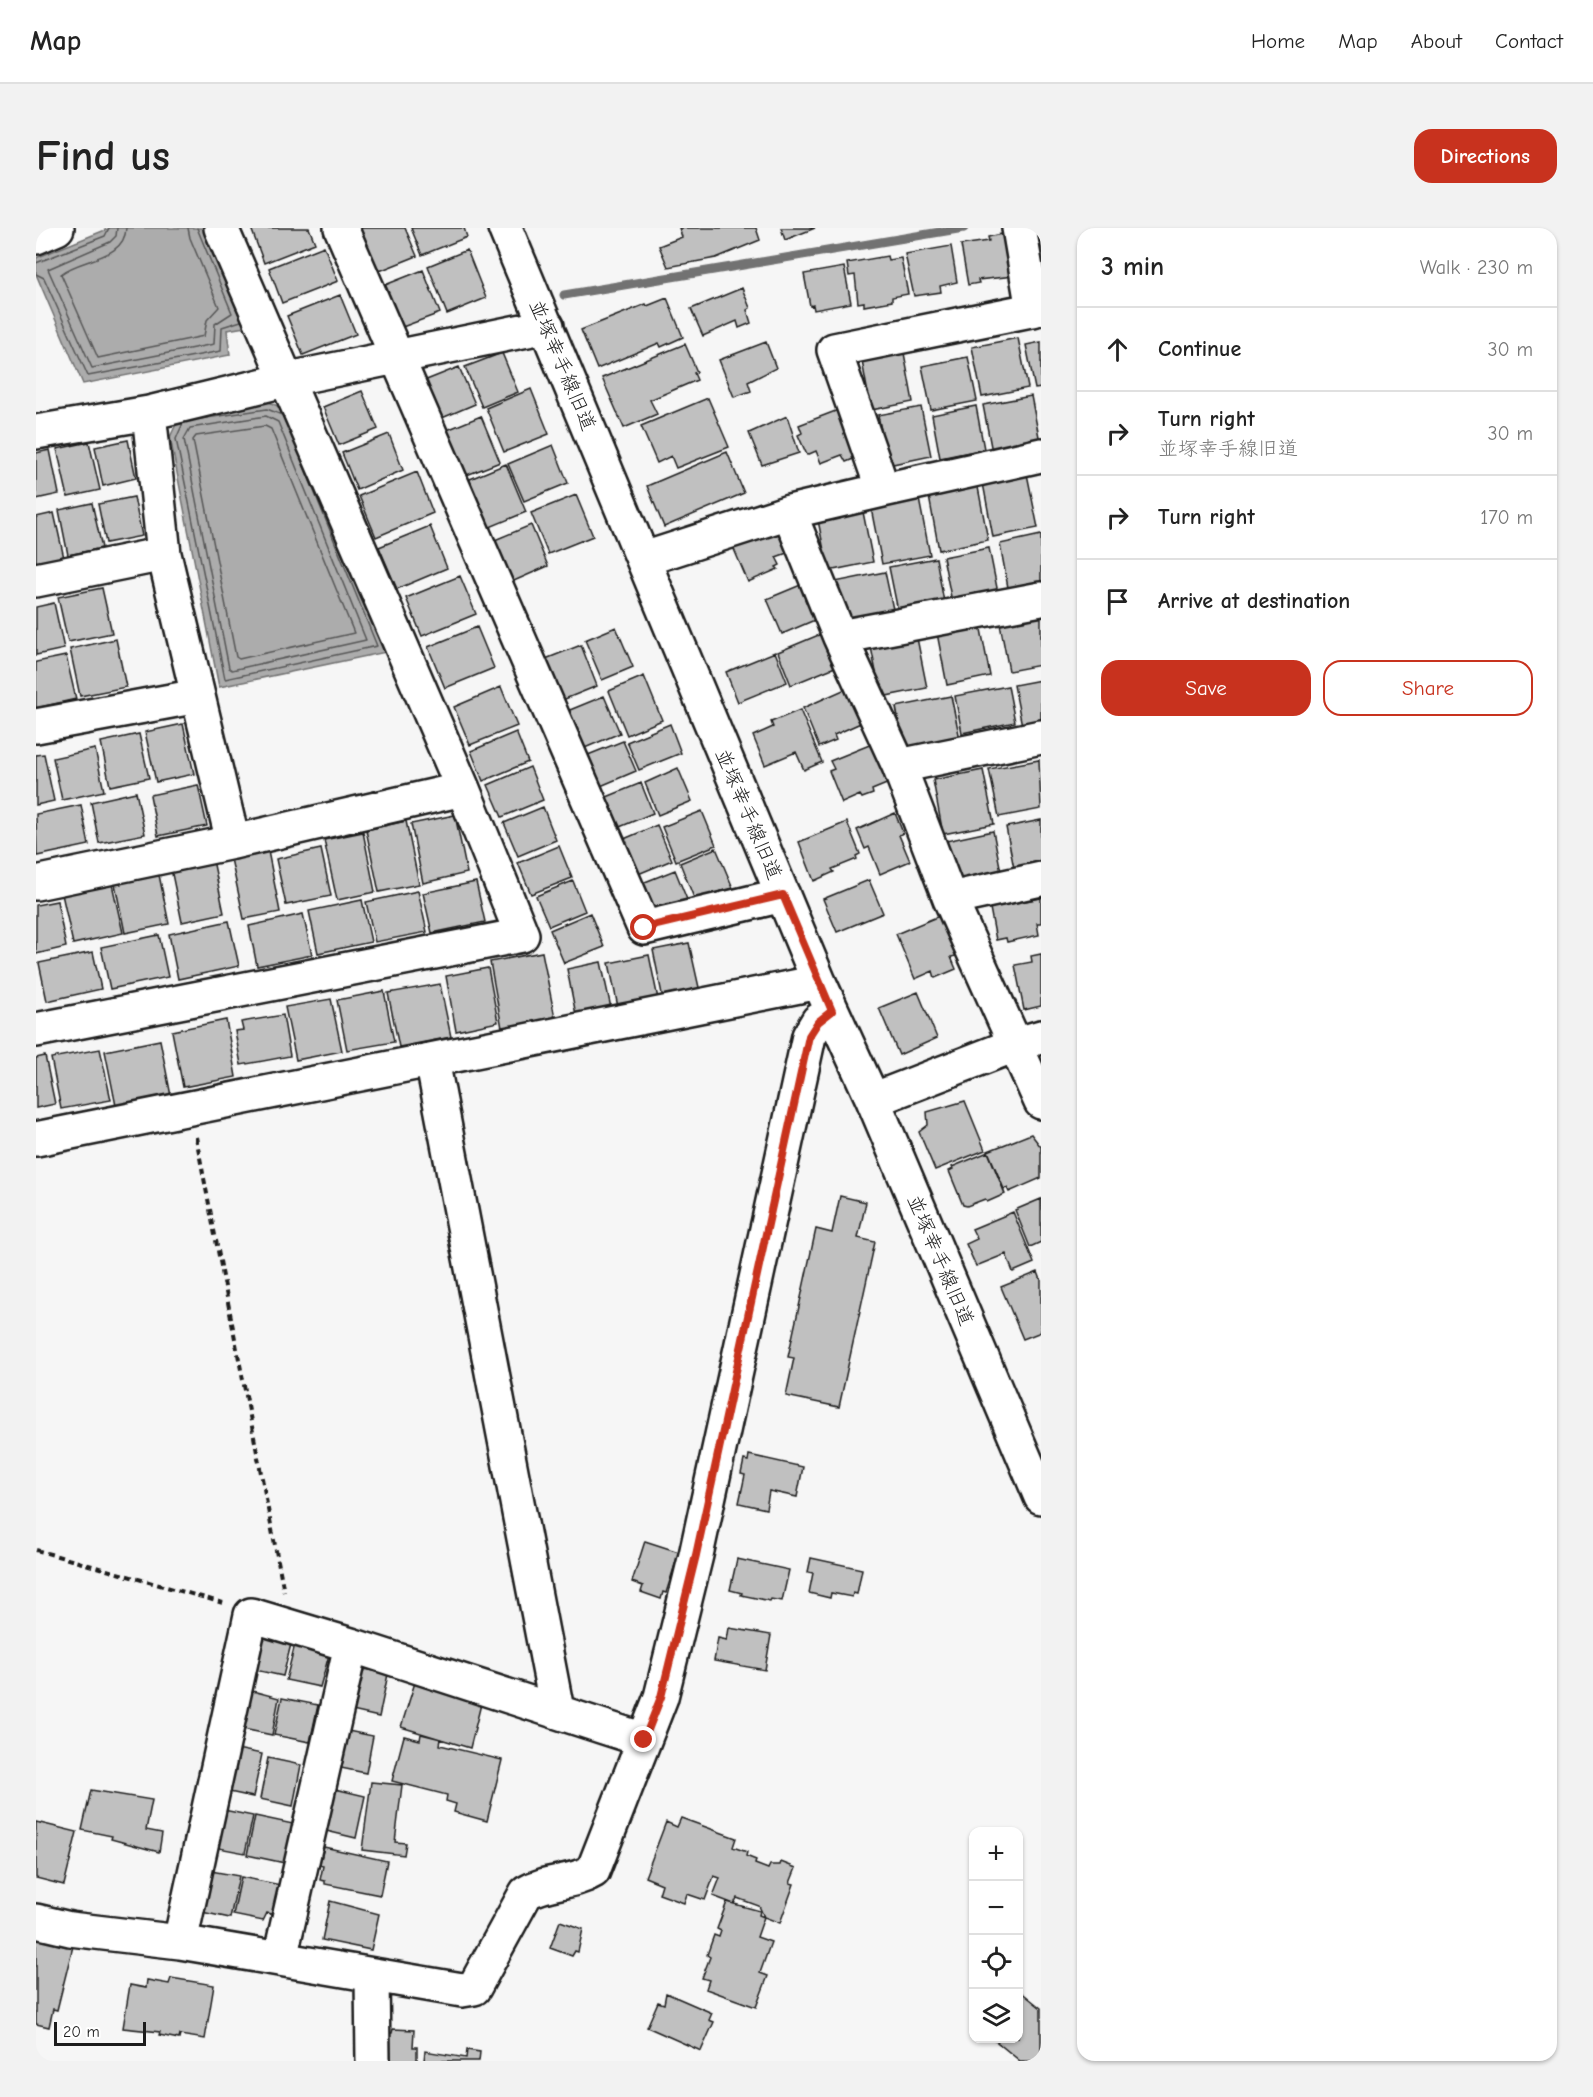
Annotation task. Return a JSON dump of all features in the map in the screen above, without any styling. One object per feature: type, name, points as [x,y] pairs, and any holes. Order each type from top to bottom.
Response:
[{"type":"street","points":[[36,237],[57,228]]},
{"type":"street","points":[[36,1030],[522,935],[463,789],[289,380],[221,228]]},
{"type":"street","points":[[340,228],[644,928],[783,895]]},
{"type":"street","name":"並塚幸手線旧道","points":[[505,228],[819,982],[873,1100],[1041,1496]]},
{"type":"street","points":[[883,490],[834,350],[1037,309],[1019,228]]},
{"type":"street","points":[[36,432],[149,413],[289,380],[547,326]]},
{"type":"street","points":[[149,413],[164,554],[233,842]]},
{"type":"street","points":[[644,559],[789,512],[1041,455]]},
{"type":"street","points":[[789,512],[840,637],[899,766],[950,899],[1029,1041],[1041,1102]]},
{"type":"street","points":[[36,580],[164,554]]},
{"type":"street","points":[[840,637],[1041,599]]},
{"type":"street","points":[[36,726],[198,696]]},
{"type":"street","points":[[899,766],[1041,737]]},
{"type":"street","points":[[36,883],[233,842],[463,789]]},
{"type":"street","points":[[950,899],[1041,879]]},
{"type":"street","points":[[36,1139],[819,982]]},
{"type":"street","points":[[36,1921],[70,1929],[180,1942],[462,1990],[474,1988],[526,1893],[539,1885],[582,1878],[593,1871],[661,1697],[696,1555],[809,1036],[818,1022],[832,1011]]},
{"type":"street","points":[[873,1100],[1029,1041]]},
{"type":"street","points":[[432,1060],[557,1710]]},
{"type":"street","points":[[180,1942],[250,1614],[557,1710],[644,1740]]},
{"type":"street","points":[[280,1959],[351,1645]]},
{"type":"street","points":[[372,1976],[373,2061]]},
{"type":"path","points":[[190,1108],[288,1613],[288,1626]]},
{"type":"path","points":[[36,1550],[230,1605],[250,1614]]},
{"type":"water","points":[[110,228],[210,228],[252,326],[227,330],[230,355],[83,384],[36,274],[36,258]]},
{"type":"water","points":[[269,402],[288,411],[386,652],[219,687],[170,437],[180,416]]},
{"type":"building","points":[[251,228],[309,228],[315,243],[264,263]]},
{"type":"building","points":[[356,228],[405,228],[417,256],[372,274]]},
{"type":"building","points":[[411,228],[464,228],[467,237],[422,255]]},
{"type":"building","points":[[679,228],[756,228],[760,240],[716,258],[668,267],[659,246],[682,237]]},
{"type":"building","points":[[781,228],[815,228],[785,240]]},
{"type":"building","points":[[1041,228],[1041,265],[1034,229]]},
{"type":"building","points":[[1006,233],[1014,276],[978,280],[979,283],[968,285],[961,245],[989,241],[988,237]]},
{"type":"building","points":[[324,246],[338,281],[282,303],[269,268]]},
{"type":"building","points":[[951,246],[957,282],[940,286],[941,292],[914,296],[905,254]]},
{"type":"building","points":[[467,250],[486,298],[447,314],[428,266]]},
{"type":"building","points":[[887,256],[888,260],[901,258],[908,294],[892,297],[892,301],[864,306],[864,302],[858,303],[855,275],[849,276],[847,263]]},
{"type":"building","points":[[844,267],[851,303],[814,310],[813,305],[810,306],[804,274]]},
{"type":"building","points":[[423,270],[440,313],[397,329],[380,287]]},
{"type":"building","points":[[742,288],[750,308],[747,310],[751,323],[739,328],[737,321],[703,336],[691,309]]},
{"type":"building","points":[[340,295],[356,334],[303,355],[287,316]]},
{"type":"building","points":[[667,298],[683,337],[661,347],[659,343],[597,369],[581,330]]},
{"type":"building","points":[[1018,338],[1028,388],[982,397],[972,347]]},
{"type":"building","points":[[766,342],[776,368],[748,382],[751,391],[734,397],[719,360]]},
{"type":"building","points":[[1041,342],[1041,388],[1035,389],[1026,345]]},
{"type":"building","points":[[685,344],[697,372],[694,373],[697,380],[650,400],[657,414],[624,428],[602,378]]},
{"type":"building","points":[[502,353],[518,392],[482,407],[465,367]]},
{"type":"building","points":[[904,353],[913,402],[871,410],[862,361]]},
{"type":"building","points":[[968,357],[977,401],[931,410],[922,366]]},
{"type":"building","points":[[459,367],[475,404],[435,421],[419,383]]},
{"type":"building","points":[[531,389],[549,434],[504,452],[486,408]]},
{"type":"building","points":[[362,391],[378,429],[339,445],[323,407]]},
{"type":"building","points":[[1031,396],[1040,442],[992,452],[983,405]]},
{"type":"building","points":[[708,398],[729,447],[676,468],[671,456],[657,463],[641,426]]},
{"type":"building","points":[[976,406],[984,449],[940,458],[932,415]]},
{"type":"building","points":[[846,407],[863,455],[846,462],[842,455],[821,463],[816,451],[807,455],[798,435],[802,433],[799,425]]},
{"type":"building","points":[[921,407],[931,456],[888,465],[878,415]]},
{"type":"building","points":[[481,416],[500,462],[454,480],[435,435]]},
{"type":"building","points":[[787,416],[799,453],[762,465],[749,433]]},
{"type":"building","points":[[389,434],[403,470],[357,490],[342,453]]},
{"type":"building","points":[[128,440],[136,478],[103,486],[95,447]]},
{"type":"building","points":[[89,442],[100,490],[68,497],[57,449]]},
{"type":"building","points":[[553,445],[568,483],[524,501],[508,464]]},
{"type":"building","points":[[50,450],[59,494],[36,499],[36,453]]},
{"type":"building","points":[[727,452],[744,493],[664,527],[647,486]]},
{"type":"building","points":[[506,464],[526,512],[478,532],[458,484]]},
{"type":"building","points":[[417,472],[433,513],[376,537],[359,496]]},
{"type":"building","points":[[1027,474],[1038,528],[993,537],[983,483]]},
{"type":"building","points":[[977,482],[988,540],[939,550],[928,491]]},
{"type":"building","points":[[576,495],[593,536],[548,554],[531,513]]},
{"type":"building","points":[[134,497],[142,536],[106,543],[98,504]]},
{"type":"building","points":[[919,499],[930,555],[882,564],[871,508]]},
{"type":"building","points":[[92,503],[102,548],[68,555],[59,510]]},
{"type":"building","points":[[863,512],[873,562],[828,571],[818,520]]},
{"type":"building","points":[[54,513],[64,558],[36,564],[36,517]]},
{"type":"building","points":[[531,525],[548,566],[507,584],[490,542]]},
{"type":"building","points":[[430,526],[447,568],[397,589],[379,547]]},
{"type":"building","points":[[776,528],[787,553],[776,557],[780,565],[776,567],[778,569],[748,582],[733,547]]},
{"type":"building","points":[[1041,535],[1041,587],[1009,593],[1000,544]]},
{"type":"building","points":[[989,548],[998,593],[952,602],[943,557]]},
{"type":"building","points":[[936,558],[944,602],[898,611],[889,567]]},
{"type":"building","points":[[885,572],[894,614],[843,624],[835,582]]},
{"type":"building","points":[[460,576],[476,614],[422,636],[406,598]]},
{"type":"building","points":[[803,584],[817,619],[782,634],[767,599]]},
{"type":"building","points":[[102,588],[112,633],[68,642],[58,597]]},
{"type":"building","points":[[54,603],[64,649],[36,655],[36,607]]},
{"type":"building","points":[[1041,616],[1041,665],[1009,671],[1000,624]]},
{"type":"building","points":[[980,624],[990,676],[947,685],[937,633]]},
{"type":"building","points":[[477,627],[494,668],[445,688],[428,647]]},
{"type":"building","points":[[616,627],[633,667],[602,680],[585,640]]},
{"type":"building","points":[[821,634],[835,667],[791,685],[778,652]]},
{"type":"building","points":[[917,638],[927,688],[881,697],[871,647]]},
{"type":"building","points":[[116,639],[126,687],[80,696],[70,649]]},
{"type":"building","points":[[581,645],[597,686],[555,703],[538,662]]},
{"type":"building","points":[[775,652],[787,682],[738,702],[726,672]]},
{"type":"building","points":[[66,656],[76,699],[36,708],[36,662]]},
{"type":"building","points":[[644,676],[662,720],[627,735],[609,691]]},
{"type":"building","points":[[1041,680],[1041,723],[1022,726],[1014,685]]},
{"type":"building","points":[[1008,686],[1015,722],[962,733],[955,696]]},
{"type":"building","points":[[501,687],[517,726],[470,745],[454,707]]},
{"type":"building","points":[[850,687],[865,721],[834,735],[836,740],[819,747],[803,708]]},
{"type":"building","points":[[604,696],[620,733],[580,750],[565,712]]},
{"type":"building","points":[[951,696],[960,739],[904,750],[896,707]]},
{"type":"building","points":[[800,710],[822,762],[804,770],[796,752],[765,765],[753,736],[773,727],[771,722]]},
{"type":"building","points":[[183,724],[194,774],[156,782],[145,732]]},
{"type":"building","points":[[670,724],[681,753],[639,770],[627,742]]},
{"type":"building","points":[[516,732],[528,762],[483,781],[471,751]]},
{"type":"building","points":[[139,734],[149,778],[110,786],[101,742]]},
{"type":"building","points":[[623,741],[636,771],[596,788],[583,757]]},
{"type":"building","points":[[872,744],[889,783],[872,790],[873,794],[862,798],[860,795],[842,803],[829,771],[834,769],[830,761]]},
{"type":"building","points":[[95,749],[104,791],[62,800],[53,758]]},
{"type":"building","points":[[44,754],[54,801],[36,805],[36,755]]},
{"type":"building","points":[[1039,760],[1041,809],[999,817],[989,769]]},
{"type":"building","points":[[530,767],[543,800],[502,817],[488,785]]},
{"type":"building","points":[[678,768],[692,801],[658,815],[645,783]]},
{"type":"building","points":[[983,770],[994,824],[943,834],[933,780]]},
{"type":"building","points":[[641,783],[653,813],[615,829],[602,799]]},
{"type":"building","points":[[198,785],[207,826],[158,836],[150,795]]},
{"type":"building","points":[[136,792],[145,834],[99,843],[91,802]]},
{"type":"building","points":[[81,805],[89,845],[37,856],[36,814]]},
{"type":"building","points":[[543,807],[556,840],[518,856],[504,823]]},
{"type":"building","points":[[702,811],[716,845],[676,861],[662,827]]},
{"type":"building","points":[[895,813],[903,833],[899,835],[910,861],[880,874],[869,847],[865,849],[857,830]]},
{"type":"building","points":[[455,815],[467,873],[423,883],[411,824]]},
{"type":"building","points":[[1041,820],[1041,870],[1015,874],[1006,827]]},
{"type":"building","points":[[406,821],[419,884],[379,892],[366,830]]},
{"type":"building","points":[[847,822],[860,854],[856,856],[857,859],[832,869],[834,872],[814,881],[799,842]]},
{"type":"building","points":[[657,825],[672,860],[631,877],[617,842]]},
{"type":"building","points":[[993,831],[1002,877],[955,886],[946,841]]},
{"type":"building","points":[[363,832],[375,892],[337,900],[324,840]]},
{"type":"building","points":[[267,846],[280,912],[244,919],[230,854]]},
{"type":"building","points":[[559,846],[572,878],[531,894],[518,863]]},
{"type":"building","points":[[716,848],[733,888],[696,903],[680,863]]},
{"type":"building","points":[[321,849],[331,896],[286,905],[276,859]]},
{"type":"building","points":[[213,860],[224,913],[182,922],[171,869]]},
{"type":"building","points":[[158,870],[169,924],[125,933],[114,879]]},
{"type":"building","points":[[675,870],[690,907],[655,920],[640,884]]},
{"type":"building","points":[[869,880],[883,913],[837,932],[823,899]]},
{"type":"building","points":[[573,881],[585,911],[549,926],[536,896]]},
{"type":"building","points":[[476,882],[485,922],[432,933],[423,893]]},
{"type":"building","points":[[112,884],[123,933],[73,944],[62,894]]},
{"type":"building","points":[[418,891],[427,932],[375,942],[366,902]]},
{"type":"building","points":[[1041,898],[1041,923],[1037,923],[1039,935],[1007,942],[1006,938],[996,940],[990,908]]},
{"type":"building","points":[[362,900],[371,942],[318,953],[309,911]]},
{"type":"building","points":[[57,901],[66,947],[36,954],[36,905]]},
{"type":"building","points":[[590,913],[604,947],[564,963],[550,930]]},
{"type":"building","points":[[303,914],[312,955],[257,966],[249,926]]},
{"type":"building","points":[[939,916],[956,956],[951,957],[956,969],[935,978],[933,971],[915,979],[896,934]]},
{"type":"building","points":[[229,921],[239,966],[178,979],[169,934]]},
{"type":"building","points":[[159,935],[168,977],[110,989],[101,947]]},
{"type":"building","points":[[689,943],[700,992],[663,999],[653,950]]},
{"type":"building","points":[[93,952],[101,989],[47,1001],[39,963]]},
{"type":"building","points":[[542,952],[555,1018],[502,1028],[490,962]]},
{"type":"building","points":[[1041,954],[1041,1006],[1024,1010],[1015,965],[1032,962],[1031,956]]},
{"type":"building","points":[[649,955],[659,1004],[619,1012],[609,963]]},
{"type":"building","points":[[601,962],[611,1008],[576,1015],[567,969]]},
{"type":"building","points":[[488,968],[498,1022],[456,1031],[446,976]]},
{"type":"building","points":[[440,984],[451,1037],[399,1047],[388,993]]},
{"type":"building","points":[[384,991],[394,1042],[347,1050],[337,1000]]},
{"type":"building","points":[[918,992],[937,1038],[899,1055],[879,1008]]},
{"type":"building","points":[[331,999],[342,1051],[296,1060],[285,1007]]},
{"type":"building","points":[[283,1015],[290,1056],[241,1065],[235,1031],[243,1030],[241,1022]]},
{"type":"building","points":[[226,1020],[236,1077],[183,1087],[172,1031]]},
{"type":"building","points":[[160,1040],[171,1096],[116,1106],[105,1051]]},
{"type":"building","points":[[100,1049],[111,1100],[61,1109],[51,1058]]},
{"type":"building","points":[[45,1056],[55,1104],[36,1108],[36,1058]]},
{"type":"building","points":[[965,1101],[985,1150],[935,1170],[919,1132],[928,1125],[927,1112]]},
{"type":"building","points":[[1031,1134],[1041,1147],[1041,1178],[1009,1192],[1007,1188],[1004,1189],[988,1151]]},
{"type":"building","points":[[988,1152],[1005,1194],[987,1202],[985,1199],[967,1206],[963,1205],[949,1171],[953,1169],[952,1167]]},
{"type":"building","points":[[840,1196],[866,1202],[858,1238],[875,1242],[839,1407],[786,1396],[794,1358],[788,1357],[816,1229],[832,1233]]},
{"type":"building","points":[[1041,1199],[1041,1242],[1030,1247],[1015,1210]]},
{"type":"building","points":[[1013,1212],[1034,1263],[1013,1272],[1006,1254],[976,1266],[966,1244],[977,1239],[972,1229]]},
{"type":"building","points":[[1038,1272],[1041,1280],[1041,1332],[1023,1339],[1001,1287]]},
{"type":"building","points":[[749,1455],[803,1467],[797,1497],[769,1491],[766,1509],[739,1503],[745,1475],[741,1474],[744,1460],[748,1461]]},
{"type":"building","points":[[645,1541],[679,1552],[666,1593],[663,1592],[661,1599],[641,1592],[643,1586],[632,1582]]},
{"type":"building","points":[[811,1558],[862,1569],[857,1594],[853,1593],[852,1597],[831,1593],[830,1598],[809,1593],[813,1573],[808,1572]]},
{"type":"building","points":[[737,1559],[789,1570],[782,1601],[741,1595],[742,1593],[730,1590]]},
{"type":"building","points":[[729,1628],[771,1635],[765,1670],[714,1661],[718,1638],[727,1640]]},
{"type":"building","points":[[260,1629],[293,1636],[283,1676],[255,1670]]},
{"type":"building","points":[[296,1640],[329,1655],[320,1687],[286,1680]]},
{"type":"building","points":[[353,1667],[388,1674],[379,1717],[352,1711]]},
{"type":"building","points":[[417,1676],[483,1696],[470,1748],[401,1727]]},
{"type":"building","points":[[241,1688],[279,1698],[272,1735],[243,1729],[245,1719]]},
{"type":"building","points":[[282,1698],[318,1705],[310,1742],[274,1735]]},
{"type":"building","points":[[338,1729],[373,1736],[366,1773],[331,1766]]},
{"type":"building","points":[[421,1734],[441,1739],[440,1745],[502,1760],[487,1821],[454,1812],[456,1804],[446,1801],[447,1795],[392,1781],[404,1736],[420,1740]]},
{"type":"building","points":[[232,1748],[262,1754],[253,1797],[220,1790]]},
{"type":"building","points":[[268,1758],[301,1765],[293,1806],[260,1799]]},
{"type":"building","points":[[371,1782],[402,1785],[395,1842],[406,1843],[404,1855],[362,1850]]},
{"type":"building","points":[[335,1789],[365,1796],[356,1838],[322,1830]]},
{"type":"building","points":[[91,1790],[152,1800],[146,1830],[162,1833],[159,1852],[111,1839],[112,1836],[82,1830]]},
{"type":"building","points":[[219,1809],[253,1816],[245,1853],[208,1846]]},
{"type":"building","points":[[255,1816],[293,1824],[285,1863],[247,1855]]},
{"type":"building","points":[[681,1818],[736,1838],[733,1847],[747,1852],[746,1856],[756,1860],[755,1864],[768,1869],[770,1865],[780,1865],[781,1862],[796,1868],[790,1883],[794,1884],[780,1923],[764,1917],[759,1906],[737,1898],[734,1904],[713,1896],[720,1878],[714,1876],[705,1900],[687,1894],[684,1903],[659,1894],[662,1884],[645,1877],[666,1822],[677,1827]]},
{"type":"building","points":[[36,1822],[77,1832],[64,1885],[36,1878]]},
{"type":"building","points":[[324,1847],[387,1861],[380,1895],[325,1884],[325,1881],[320,1880],[323,1866],[319,1865]]},
{"type":"building","points":[[211,1871],[239,1876],[230,1918],[197,1911]]},
{"type":"building","points":[[241,1877],[281,1885],[274,1915],[267,1913],[263,1921],[233,1915]]},
{"type":"building","points":[[330,1901],[379,1914],[371,1950],[322,1940]]},
{"type":"building","points":[[727,1902],[760,1911],[759,1915],[764,1917],[757,1937],[771,1942],[760,1973],[768,1976],[756,2007],[706,1989],[709,1980],[702,1978],[710,1957],[707,1955],[714,1935],[719,1937],[721,1931],[717,1929]]},
{"type":"building","points":[[560,1921],[583,1929],[578,1952],[575,1951],[572,1956],[550,1948]]},
{"type":"building","points":[[36,1937],[73,1946],[57,2010],[53,2009],[49,2027],[36,2024]]},
{"type":"building","points":[[171,1978],[214,1985],[205,2039],[180,2035],[179,2039],[159,2035],[160,2032],[123,2028],[130,1985],[146,1988],[147,1980],[169,1984]]},
{"type":"building","points":[[666,1993],[712,2013],[709,2020],[714,2022],[701,2051],[647,2027],[658,2002],[664,2004]]},
{"type":"building","points":[[1023,1993],[1041,2008],[1041,2061],[1020,2061],[998,2043],[1023,2043]]},
{"type":"building","points":[[393,2029],[414,2030],[413,2047],[417,2047],[417,2061],[386,2061],[388,2033],[392,2033]]},
{"type":"building","points":[[467,2050],[480,2052],[479,2061],[424,2061],[425,2051],[466,2058]]},
{"type":"waterway","points":[[564,295],[964,228]]},
{"type":"route","points":[[644,928],[783,895],[832,1011],[818,1022],[809,1036],[696,1555],[661,1697],[644,1740]]}]
